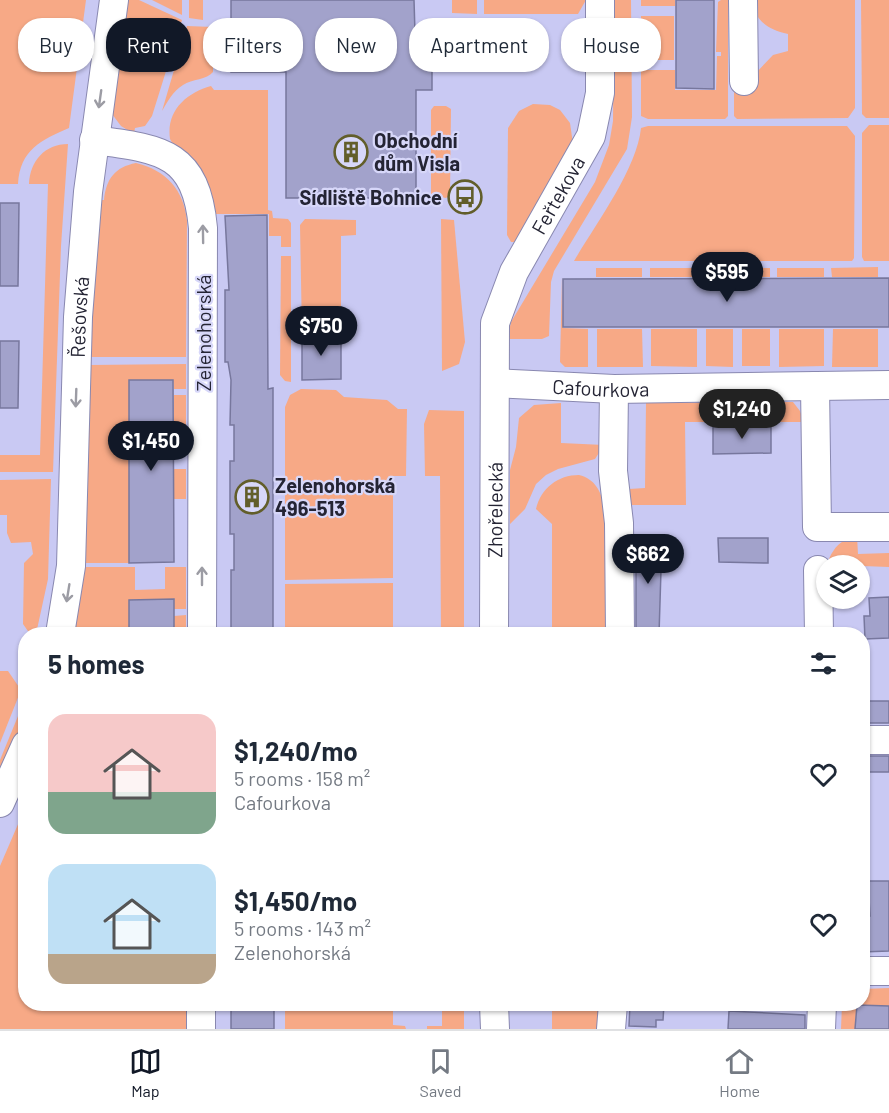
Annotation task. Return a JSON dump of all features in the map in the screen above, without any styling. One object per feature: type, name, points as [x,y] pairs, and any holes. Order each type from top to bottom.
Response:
[{"type":"street","name":"Řešovská","points":[[61,627],[71,566],[78,317],[94,140],[114,0]]},
{"type":"street","name":"Feřtekova","points":[[495,383],[495,323],[506,291],[586,149],[596,122],[600,93],[600,0]]},
{"type":"street","points":[[743,0],[744,81]]},
{"type":"street","name":"Zelenohorská","points":[[94,140],[140,146],[163,153],[185,171],[200,201],[203,228],[202,627]]},
{"type":"street","name":"Cafourkova","points":[[495,383],[614,389],[889,385]]},
{"type":"street","name":"Zhořelecká","points":[[494,627],[495,383]]},
{"type":"street","points":[[815,386],[817,526],[889,526]]},
{"type":"street","points":[[614,389],[613,471],[619,523],[620,627]]},
{"type":"street","points":[[819,609],[819,627]]},
{"type":"street","points":[[870,740],[889,740]]},
{"type":"street","points":[[0,803],[18,763]]},
{"type":"street","points":[[870,971],[889,971]]},
{"type":"street","points":[[201,1011],[201,1029]]},
{"type":"street","points":[[494,1011],[495,1029]]},
{"type":"street","points":[[611,1029],[612,1011]]},
{"type":"street","points":[[821,1029],[822,1011]]},
{"type":"shaded area","points":[[0,0],[86,0],[84,18],[18,18],[18,72],[76,72],[69,128],[34,148],[23,163],[18,184],[0,184]]},
{"type":"shaded area","points":[[121,0],[139,0],[178,18],[120,18]]},
{"type":"shaded area","points":[[152,0],[182,0],[182,15]]},
{"type":"shaded area","points":[[189,0],[203,0],[203,20],[189,18]]},
{"type":"shaded area","points":[[452,0],[477,0],[477,14],[452,13]]},
{"type":"shaded area","points":[[484,0],[586,0],[578,14],[484,14]]},
{"type":"shaded area","points":[[614,0],[631,0],[631,18],[614,18]]},
{"type":"shaded area","points":[[641,0],[675,0],[675,6],[641,6]]},
{"type":"shaded area","points":[[728,0],[728,116],[725,119],[648,119],[641,116],[641,72],[675,70],[675,90],[716,90],[717,56],[721,56],[721,52],[716,52],[718,2]]},
{"type":"shaded area","points":[[752,0],[855,0],[855,108],[848,118],[737,119],[734,116],[734,88],[755,74],[773,55],[788,51],[788,34],[774,30],[759,19]]},
{"type":"shaded area","points":[[861,0],[889,0],[889,118],[866,118],[862,114]]},
{"type":"shaded area","points":[[641,16],[674,16],[674,60],[661,60],[661,18],[641,18]]},
{"type":"shaded area","points":[[191,26],[203,27],[203,72],[213,72],[207,77],[179,87],[162,111],[173,72],[191,72]]},
{"type":"shaded area","points":[[115,72],[166,72],[152,116],[145,126],[135,128],[134,134],[121,126],[112,114]]},
{"type":"shaded area","points":[[613,72],[632,72],[632,117],[627,149],[554,271],[551,282],[549,336],[542,339],[507,339],[511,322],[595,182],[609,145],[613,121]]},
{"type":"shaded area","points":[[211,86],[214,90],[268,90],[268,210],[272,211],[273,218],[288,219],[291,223],[291,247],[281,247],[281,236],[269,236],[269,214],[213,214],[170,139],[171,120],[180,105],[193,93]]},
{"type":"shaded area","points":[[533,104],[550,105],[560,110],[570,123],[573,144],[516,242],[511,242],[507,235],[508,128],[519,111]]},
{"type":"shaded area","points":[[434,106],[446,106],[451,109],[450,195],[446,198],[431,195],[431,110]]},
{"type":"shaded area","points":[[869,125],[889,125],[889,261],[864,261],[862,257],[862,133]]},
{"type":"shaded area","points":[[648,126],[847,126],[855,136],[854,258],[852,261],[574,261],[624,179],[638,144],[641,128]]},
{"type":"shaded area","points":[[68,144],[61,246],[53,472],[0,472],[0,455],[40,455],[48,184],[29,184],[32,168],[40,155],[52,147]]},
{"type":"shaded area","points":[[136,163],[165,176],[177,191],[185,210],[187,221],[186,357],[89,357],[96,200],[104,200],[109,180],[117,171]]},
{"type":"shaded area","points":[[305,219],[356,220],[356,235],[341,236],[341,334],[302,334],[300,225]]},
{"type":"shaded area","points":[[441,219],[454,220],[465,342],[459,364],[442,371]]},
{"type":"shaded area","points":[[281,256],[291,256],[291,382],[285,381],[280,375]]},
{"type":"shaded area","points":[[878,267],[878,277],[832,277],[831,268]]},
{"type":"shaded area","points":[[596,268],[642,268],[642,277],[596,277]]},
{"type":"shaded area","points":[[650,268],[697,268],[697,277],[650,277]]},
{"type":"shaded area","points":[[704,268],[770,268],[770,277],[704,277]]},
{"type":"shaded area","points":[[777,268],[824,268],[824,277],[777,277]]},
{"type":"shaded area","points":[[562,277],[563,328],[588,329],[588,367],[565,367],[560,362]]},
{"type":"shaded area","points":[[597,329],[642,329],[643,367],[597,367]]},
{"type":"shaded area","points":[[651,329],[697,329],[697,367],[651,366]]},
{"type":"shaded area","points":[[706,329],[733,329],[733,367],[706,366]]},
{"type":"shaded area","points":[[742,329],[770,329],[770,366],[742,366]]},
{"type":"shaded area","points":[[779,329],[824,329],[824,366],[779,367]]},
{"type":"shaded area","points":[[833,329],[878,329],[878,367],[832,367]]},
{"type":"shaded area","points":[[186,364],[186,389],[174,389],[173,380],[129,381],[129,563],[82,563],[89,365]]},
{"type":"shaded area","points":[[301,389],[336,390],[344,397],[387,400],[398,409],[407,409],[406,476],[393,476],[393,578],[285,580],[285,407],[290,395]]},
{"type":"shaded area","points":[[174,395],[186,395],[186,427],[174,427]]},
{"type":"shaded area","points":[[793,402],[804,422],[685,422],[686,505],[629,505],[629,489],[645,488],[646,403]]},
{"type":"shaded area","points":[[561,403],[561,443],[604,445],[595,459],[558,469],[546,475],[536,484],[525,509],[510,524],[510,470],[516,447],[519,418],[534,405]]},
{"type":"shaded area","points":[[429,410],[464,411],[464,627],[441,627],[440,476],[425,476],[424,424]]},
{"type":"shaded area","points":[[174,469],[186,469],[186,499],[174,499]]},
{"type":"shaded area","points":[[579,475],[589,479],[601,495],[604,506],[610,627],[552,627],[552,524],[536,509],[546,489],[557,480]]},
{"type":"shaded area","points":[[51,479],[48,579],[38,627],[25,627],[23,624],[24,563],[33,554],[31,542],[11,543],[7,533],[7,515],[0,515],[0,480]]},
{"type":"shaded area","points":[[857,536],[858,554],[889,553],[889,567],[870,566],[870,555],[831,555],[840,543]]},
{"type":"shaded area","points":[[82,567],[135,567],[135,590],[165,589],[165,567],[186,567],[186,609],[174,609],[173,599],[129,600],[129,627],[72,627]]},
{"type":"shaded area","points":[[393,583],[393,627],[285,627],[285,584]]},
{"type":"shaded area","points":[[186,615],[186,627],[174,627],[174,616]]},
{"type":"shaded area","points":[[0,671],[8,671],[18,686],[18,698],[0,743]]},
{"type":"shaded area","points":[[18,716],[18,738],[4,771],[0,772],[0,760]]},
{"type":"shaded area","points":[[18,824],[18,1011],[186,1011],[186,1029],[0,1029],[0,866]]},
{"type":"shaded area","points":[[889,988],[889,1029],[841,1029],[842,1011],[870,1011],[870,989]]},
{"type":"shaded area","points":[[285,1011],[393,1011],[393,1025],[405,1026],[406,1029],[285,1029]]},
{"type":"shaded area","points":[[442,1011],[464,1011],[464,1029],[427,1029],[427,1026],[442,1026]]},
{"type":"shaded area","points":[[552,1011],[605,1011],[604,1029],[552,1029]]},
{"type":"building","points":[[231,0],[414,0],[415,18],[409,18],[409,72],[432,72],[432,90],[416,90],[416,198],[286,198],[286,72],[303,72],[303,18],[231,18]]},
{"type":"building","points":[[676,0],[714,0],[714,89],[676,88]]},
{"type":"building","points":[[0,203],[19,203],[18,286],[0,286]]},
{"type":"building","points":[[267,215],[268,389],[273,388],[273,627],[231,627],[231,570],[234,570],[234,534],[230,534],[230,461],[234,461],[234,425],[230,425],[231,380],[228,362],[225,362],[225,290],[229,290],[225,216]]},
{"type":"building","points":[[889,278],[889,327],[563,327],[563,279]]},
{"type":"building","points":[[302,334],[341,334],[341,379],[302,380]]},
{"type":"building","points":[[0,341],[19,341],[18,408],[0,408]]},
{"type":"building","points":[[129,380],[173,380],[174,562],[129,563]]},
{"type":"building","points":[[771,425],[771,453],[713,454],[713,426]]},
{"type":"building","points":[[636,538],[662,538],[659,627],[636,627]]},
{"type":"building","points":[[718,538],[768,538],[768,563],[719,562]]},
{"type":"building","points":[[889,597],[889,638],[870,639],[870,627],[864,627],[864,616],[870,616],[870,598]]},
{"type":"building","points":[[174,599],[174,627],[129,627],[129,600]]},
{"type":"building","points":[[870,701],[889,701],[889,723],[870,723]]},
{"type":"building","points":[[870,756],[889,756],[889,772],[870,772]]},
{"type":"building","points":[[870,881],[889,881],[889,951],[870,952]]},
{"type":"building","points":[[870,1005],[889,1006],[889,1029],[855,1029],[856,1011],[870,1011]]},
{"type":"building","points":[[231,1011],[274,1011],[274,1029],[231,1029]]},
{"type":"building","points":[[630,1011],[664,1011],[663,1020],[656,1020],[656,1027],[629,1026]]},
{"type":"building","points":[[729,1011],[805,1015],[805,1029],[728,1029]]},
{"type":"place","name":"Obchodní dům Visla","points":[[351,152]]},
{"type":"place","name":"Sídliště Bohnice","points":[[465,197]]},
{"type":"place","name":"Zelenohorská 496-513","points":[[252,497]]}]
